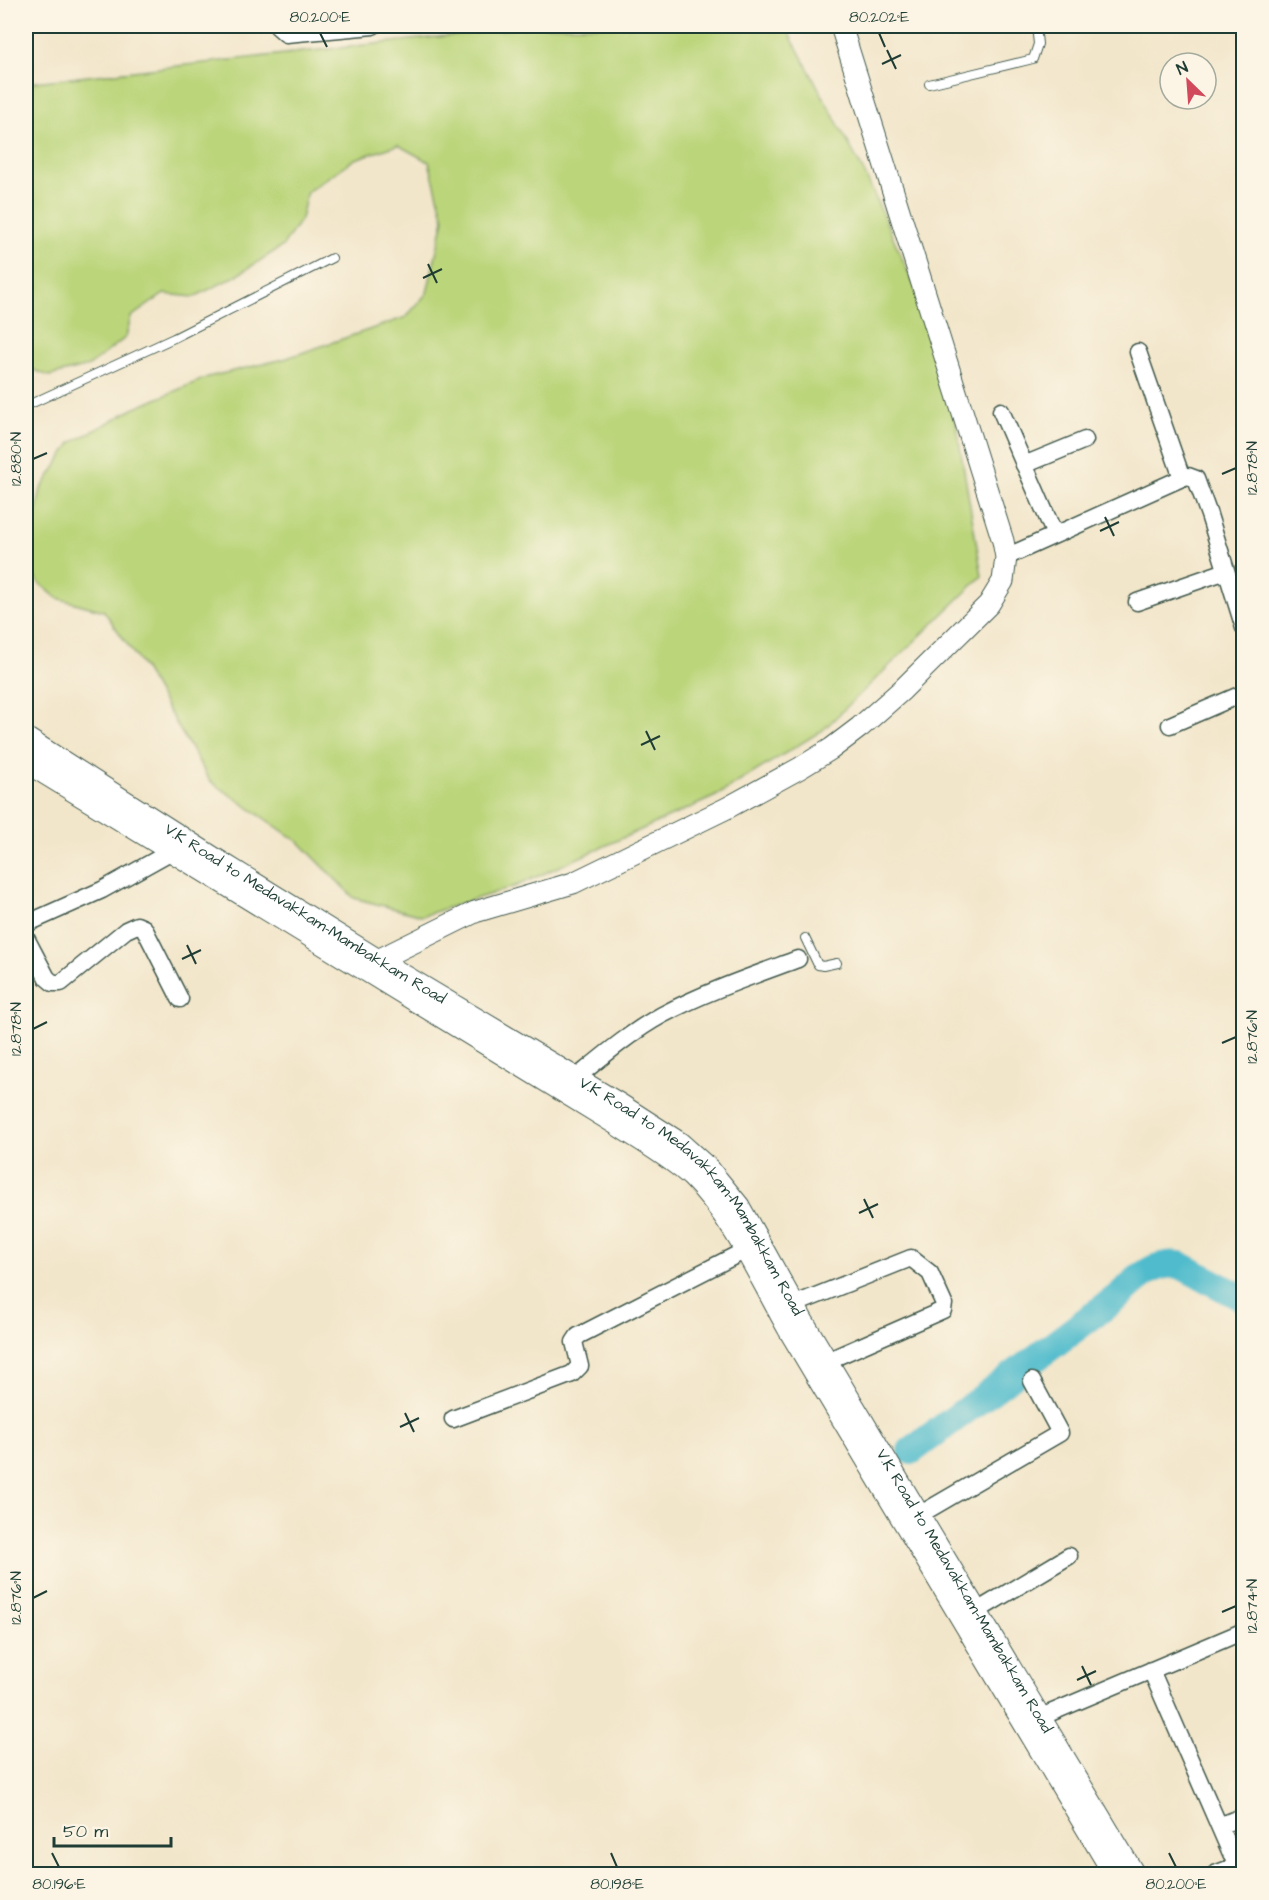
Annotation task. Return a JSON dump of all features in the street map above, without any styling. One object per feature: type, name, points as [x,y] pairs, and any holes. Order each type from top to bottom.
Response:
[{"type":"street","points":[[277,26],[286,34],[373,26]]},
{"type":"street","points":[[373,966],[475,912],[573,884],[727,808],[816,759],[860,727],[902,690],[989,604],[1003,581],[1006,557],[1003,541],[841,26]]},
{"type":"street","points":[[1138,352],[1182,478]]},
{"type":"street","points":[[1001,411],[1055,535]]},
{"type":"street","points":[[1024,465],[1085,440]]},
{"type":"street","points":[[1006,557],[1188,476],[1196,479],[1244,628]]},
{"type":"street","points":[[1137,602],[1226,571]]},
{"type":"street","points":[[1170,725],[1244,693]]},
{"type":"street","name":"V.K Road to Medavakkam-Mambakkam Road","points":[[26,738],[214,858],[373,966],[667,1157],[691,1176],[709,1196],[744,1251],[827,1361],[977,1611],[1032,1721],[1114,1875]]},
{"type":"street","name":"V.K Road to Medavakkam-Mambakkam Road","points":[[26,762],[172,851],[576,1078],[680,1143],[709,1169],[738,1206],[786,1308],[1032,1721],[1134,1875]]},
{"type":"street","points":[[26,924],[102,890],[172,851]]},
{"type":"street","points":[[26,938],[47,978],[53,983],[61,983],[126,930],[137,925],[141,926],[180,999]]},
{"type":"street","points":[[576,1078],[613,1048],[660,1017],[708,992],[805,956]]},
{"type":"street","points":[[453,1419],[572,1374],[580,1366],[574,1342],[578,1336],[744,1251]]},
{"type":"street","points":[[786,1308],[911,1258],[930,1273],[944,1304],[943,1310],[827,1361]]},
{"type":"street","points":[[919,1515],[1060,1433],[1032,1381]]},
{"type":"street","points":[[977,1611],[1069,1556]]},
{"type":"street","points":[[1032,1721],[1244,1631]]},
{"type":"street","points":[[1151,1670],[1238,1870],[1215,1875]]},
{"type":"street","points":[[1219,1826],[1244,1816]]},
{"type":"lane","points":[[929,84],[1033,58],[1038,44],[1036,26]]},
{"type":"lane","points":[[26,405],[174,338],[332,258]]},
{"type":"lane","points":[[805,938],[805,956],[823,966],[837,963]]},
{"type":"green space","points":[[535,26],[785,26],[865,174],[944,353],[982,576],[823,730],[716,796],[516,886],[422,916],[354,898],[300,843],[210,781],[141,664],[104,611],[57,598],[37,581],[26,559],[41,489],[71,443],[133,409],[208,377],[284,359],[406,317],[427,293],[444,219],[429,162],[398,145],[355,159],[307,192],[301,219],[283,246],[236,276],[194,297],[164,294],[131,317],[126,337],[89,366],[49,376],[26,367],[26,83]]},
{"type":"waterway","points":[[911,1451],[1154,1269],[1171,1264],[1180,1265],[1244,1299]]}]
